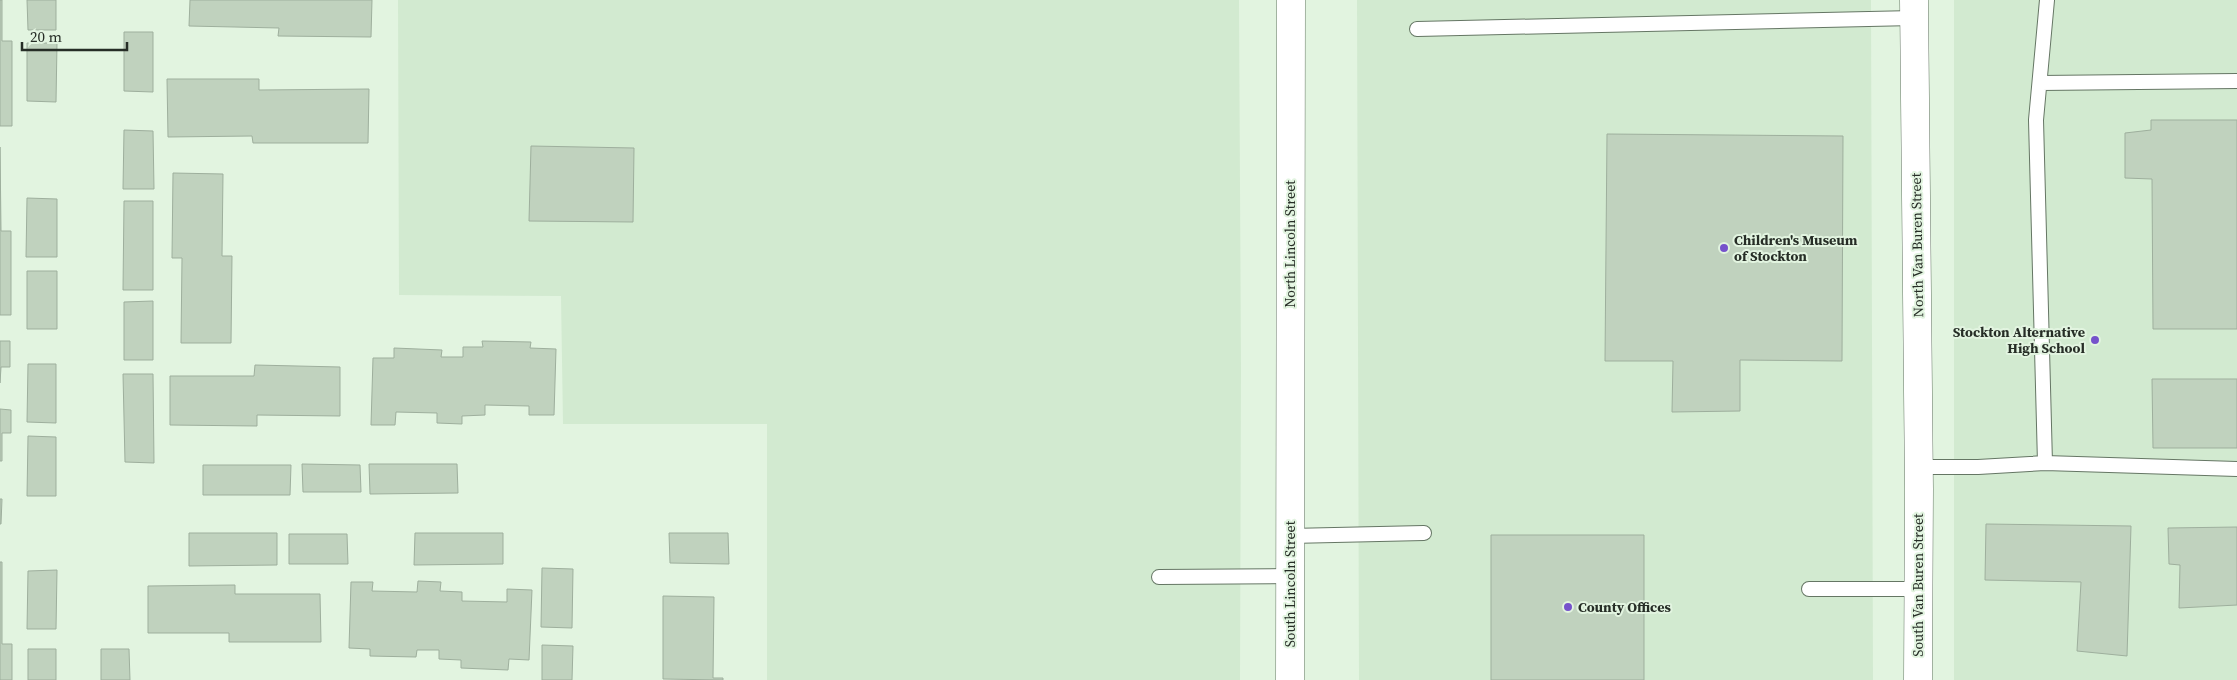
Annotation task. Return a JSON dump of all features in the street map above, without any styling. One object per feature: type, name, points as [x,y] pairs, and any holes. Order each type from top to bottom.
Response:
[{"type":"street","name":"North Lincoln Street","points":[[1290,489],[1291,0]]},
{"type":"street","name":"North Van Buren Street","points":[[1914,9],[1919,478]]},
{"type":"street","name":"South Van Buren Street","points":[[1918,680],[1919,478]]},
{"type":"street","name":"South Lincoln Street","points":[[1290,489],[1290,680]]},
{"type":"lane","points":[[2045,463],[2036,120],[2047,0]]},
{"type":"lane","points":[[1417,30],[1914,9]]},
{"type":"lane","points":[[2040,83],[2237,81]]},
{"type":"lane","points":[[1919,478],[1978,467],[2045,463],[2237,469]]},
{"type":"lane","points":[[1290,536],[1424,533]]},
{"type":"lane","points":[[1159,578],[1290,576]]},
{"type":"lane","points":[[1809,589],[1918,589]]},
{"type":"shaded area","points":[[398,0],[1239,0],[1240,680],[767,680],[767,424],[563,424],[561,296],[399,295]]},
{"type":"shaded area","points":[[1357,0],[1871,0],[1873,680],[1359,680]]},
{"type":"shaded area","name":"Stockton Alternative High School","points":[[1954,0],[2237,0],[2237,680],[1954,680]]},
{"type":"building","points":[[0,0],[2,0],[2,41],[12,41],[12,126],[0,126]]},
{"type":"building","points":[[27,0],[56,0],[56,30],[28,30]]},
{"type":"building","points":[[190,0],[372,0],[371,37],[278,36],[279,28],[189,26]]},
{"type":"building","points":[[124,32],[153,32],[153,92],[124,91]]},
{"type":"building","points":[[27,43],[57,43],[56,102],[27,101]]},
{"type":"building","points":[[167,79],[259,79],[259,90],[369,89],[368,143],[253,143],[252,136],[168,137]]},
{"type":"building","points":[[2151,120],[2237,120],[2237,329],[2153,329],[2152,179],[2125,178],[2125,133],[2151,130]]},
{"type":"building","points":[[124,130],[153,131],[154,189],[123,189]]},
{"type":"building","name":"Children's Museum of Stockton","points":[[1607,134],[1843,136],[1842,361],[1740,360],[1740,411],[1672,412],[1673,361],[1605,361]]},
{"type":"building","points":[[531,146],[634,148],[633,222],[529,221]]},
{"type":"building","points":[[0,147],[1,231],[11,231],[11,315],[0,315]]},
{"type":"building","points":[[173,173],[223,174],[222,256],[232,256],[231,343],[181,343],[182,258],[172,258]]},
{"type":"building","points":[[27,198],[57,199],[57,257],[26,257]]},
{"type":"building","points":[[124,201],[153,201],[153,290],[123,290]]},
{"type":"building","points":[[27,271],[57,271],[57,329],[27,329]]},
{"type":"building","points":[[153,301],[153,360],[124,360],[124,302]]},
{"type":"building","points":[[0,341],[10,341],[10,367],[1,367],[0,383]]},
{"type":"building","points":[[482,341],[531,342],[530,348],[556,349],[554,415],[529,415],[529,406],[485,405],[485,415],[462,416],[462,424],[437,423],[437,413],[396,412],[395,425],[371,425],[373,358],[394,358],[394,348],[442,350],[441,357],[463,357],[463,347],[483,347]]},
{"type":"building","points":[[28,364],[56,364],[56,423],[27,422]]},
{"type":"building","points":[[255,365],[340,367],[340,416],[257,415],[257,426],[170,425],[170,376],[254,376]]},
{"type":"building","points":[[123,374],[153,374],[154,463],[125,462]]},
{"type":"building","points":[[2152,379],[2237,379],[2237,448],[2153,448]]},
{"type":"building","points":[[0,409],[11,410],[11,433],[2,433],[2,461],[0,461]]},
{"type":"building","points":[[28,436],[56,437],[56,496],[27,496]]},
{"type":"building","points":[[302,464],[360,465],[361,492],[303,492]]},
{"type":"building","points":[[369,464],[457,464],[458,493],[370,494]]},
{"type":"building","points":[[203,465],[291,465],[290,495],[203,495]]},
{"type":"building","points":[[0,499],[2,499],[1,524],[0,524]]},
{"type":"building","points":[[1986,524],[2131,526],[2127,656],[2077,651],[2081,582],[1985,580]]},
{"type":"building","points":[[2237,527],[2237,605],[2179,608],[2180,565],[2169,564],[2168,528]]},
{"type":"building","points":[[189,533],[277,533],[277,565],[189,566]]},
{"type":"building","points":[[415,533],[503,533],[503,564],[414,565]]},
{"type":"building","points":[[669,533],[728,533],[729,564],[670,563]]},
{"type":"building","points":[[289,534],[347,534],[348,564],[289,564]]},
{"type":"building","name":"County Offices","points":[[1491,535],[1644,535],[1644,680],[1491,680]]},
{"type":"building","points":[[0,562],[2,562],[2,644],[12,644],[12,680],[0,680]]},
{"type":"building","points":[[542,568],[573,569],[572,628],[541,627]]},
{"type":"building","points":[[57,570],[56,629],[27,629],[28,571]]},
{"type":"building","points":[[418,581],[441,582],[440,591],[462,592],[462,601],[507,602],[507,589],[532,590],[529,660],[509,659],[508,670],[461,668],[461,660],[439,659],[439,650],[417,650],[416,657],[370,656],[370,649],[349,648],[351,582],[373,582],[372,591],[417,592]]},
{"type":"building","points":[[235,585],[235,594],[320,594],[321,642],[229,642],[229,633],[148,633],[148,586]]},
{"type":"building","points":[[663,596],[714,597],[713,678],[723,678],[723,680],[663,679]]},
{"type":"building","points":[[542,645],[573,646],[572,680],[542,680]]},
{"type":"building","points":[[28,649],[56,649],[56,680],[28,680]]},
{"type":"building","points":[[101,649],[129,649],[130,680],[101,680]]},
{"type":"place","name":"Children's Museum of Stockton","points":[[1724,248]]},
{"type":"place","name":"Stockton Alternative High School","points":[[2095,340]]},
{"type":"place","name":"County Offices","points":[[1568,607]]}]
